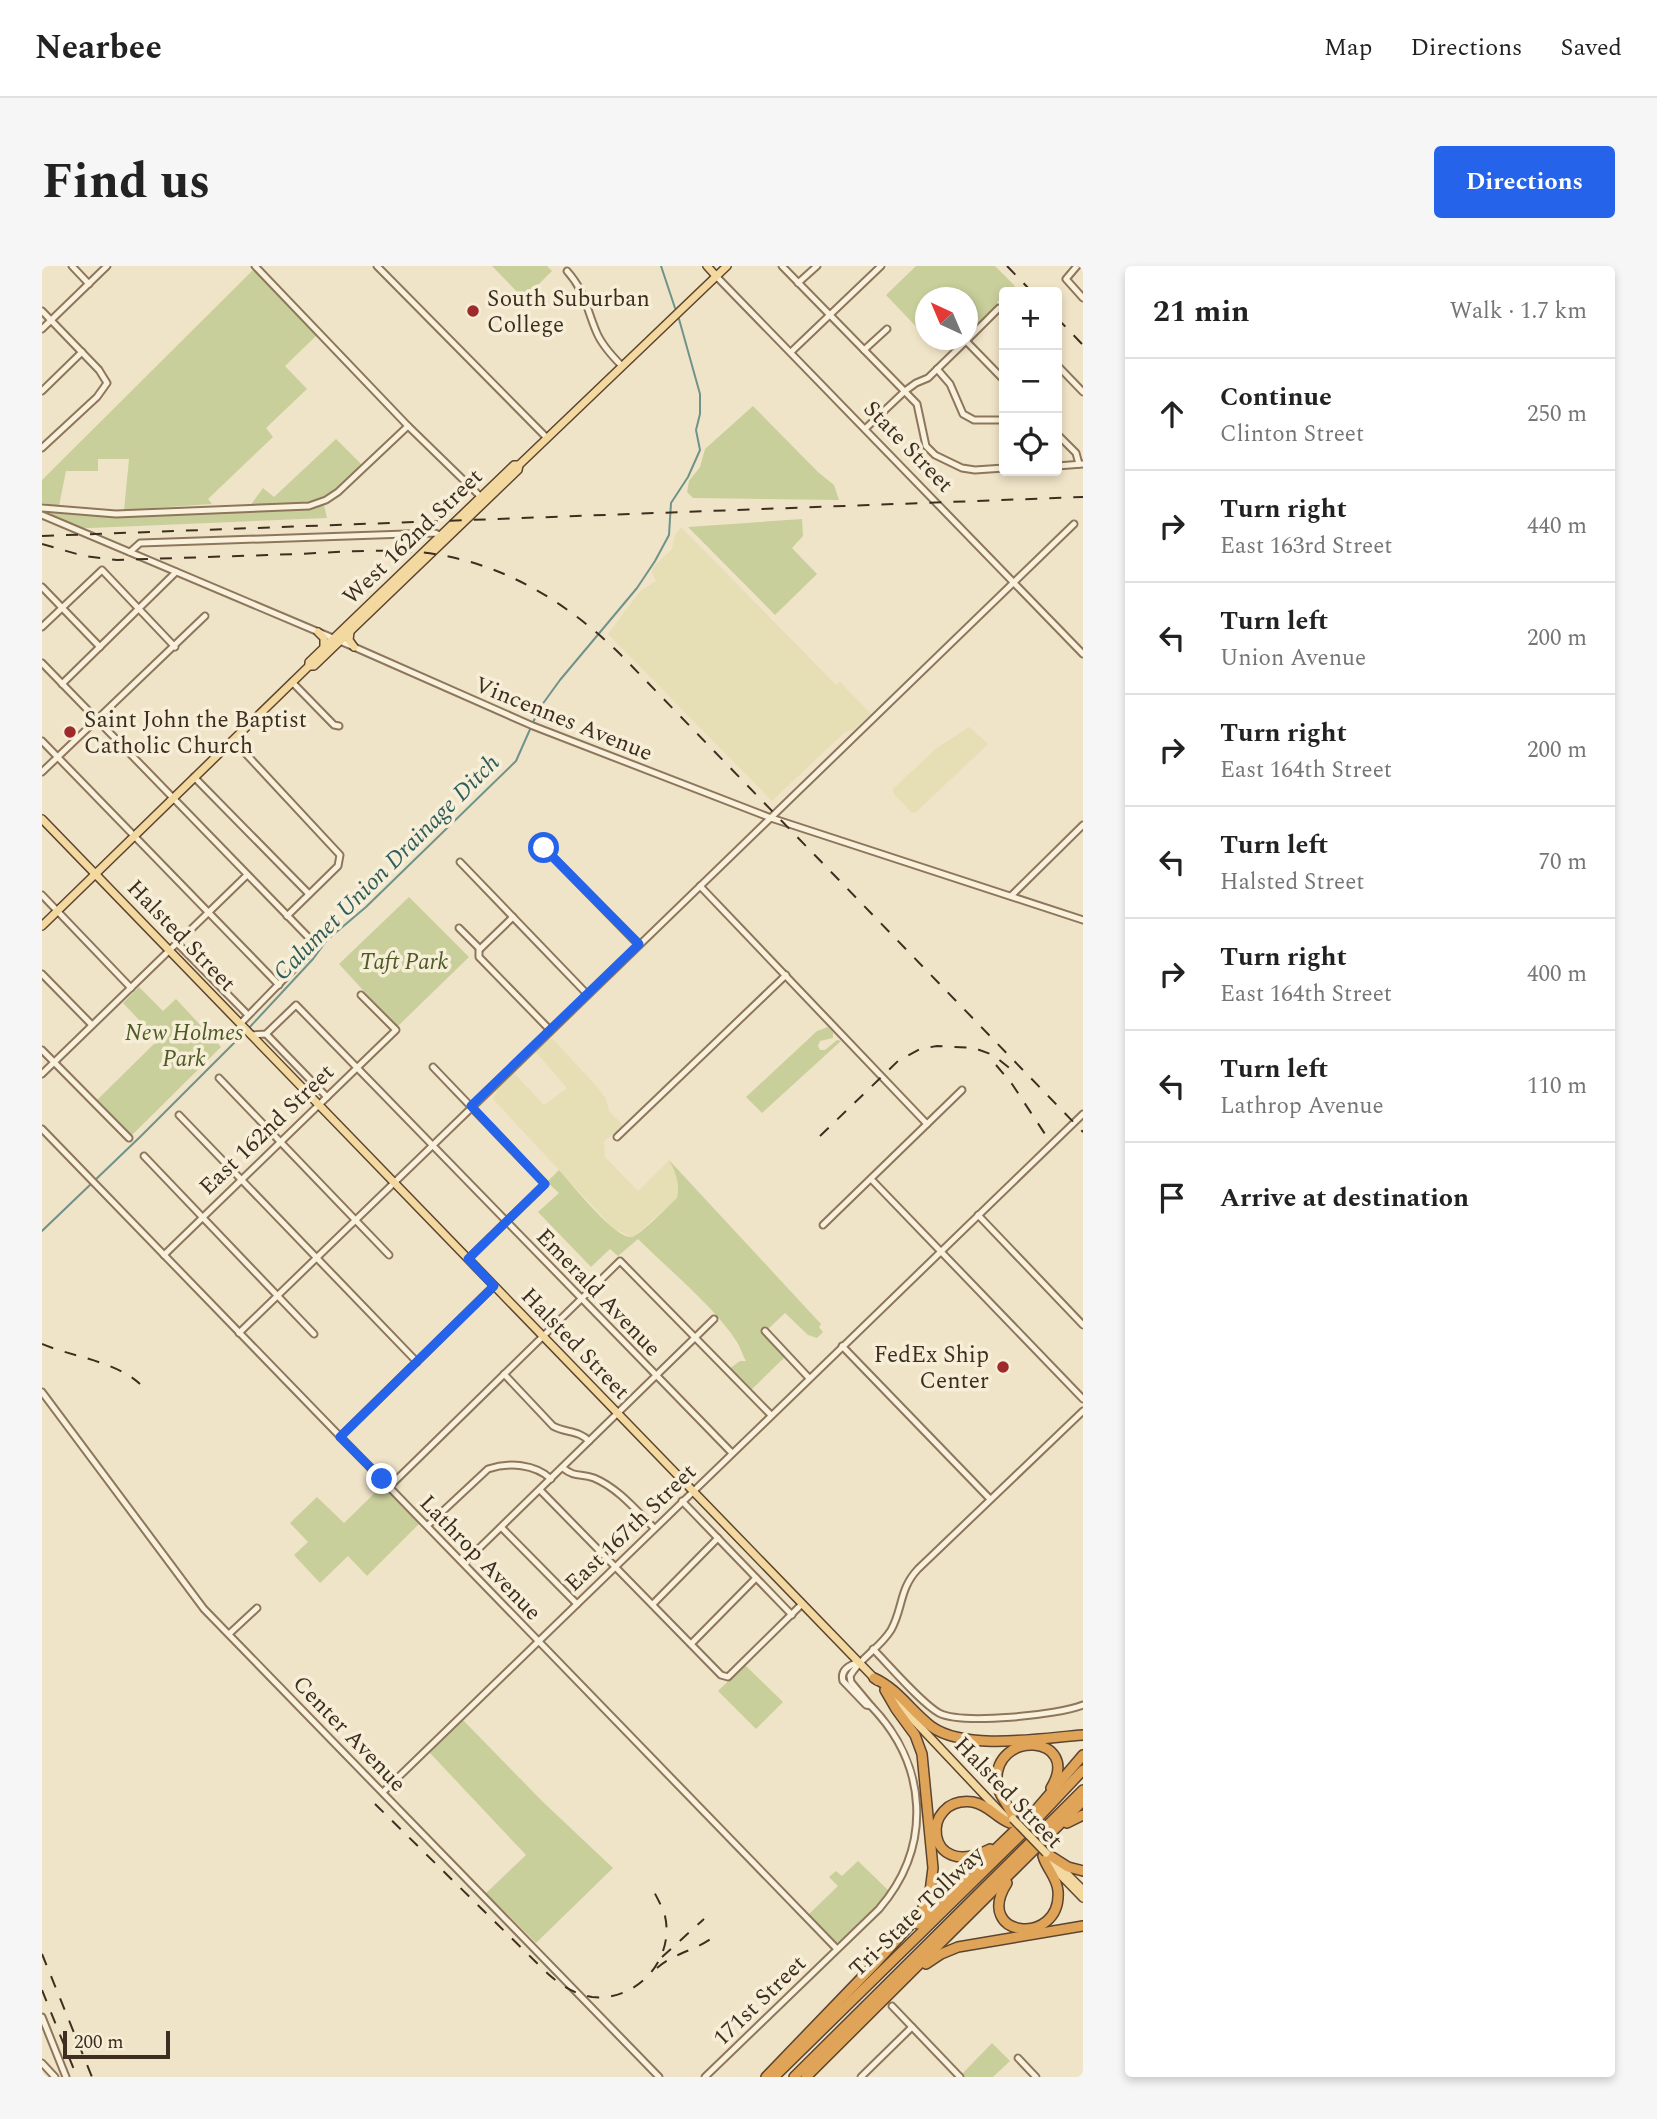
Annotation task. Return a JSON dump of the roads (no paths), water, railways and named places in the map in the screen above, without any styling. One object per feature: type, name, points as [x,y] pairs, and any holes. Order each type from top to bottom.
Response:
[{"type":"highway","points":[[874,1678],[889,1685],[932,1726],[960,1739],[979,1741],[1083,1735]]},
{"type":"highway","points":[[873,1966],[920,1913],[930,1892],[933,1877],[922,1754],[913,1732],[885,1690]]},
{"type":"highway","points":[[1012,1821],[999,1794],[998,1774],[1006,1756],[1016,1748],[1035,1743],[1047,1748],[1055,1757],[1058,1767],[1054,1783],[1036,1810]]},
{"type":"highway","points":[[766,2077],[873,1966],[1036,1810],[1083,1755]]},
{"type":"highway","name":"Tri-State Tollway","points":[[774,2077],[1050,1807],[1083,1770]]},
{"type":"highway","name":"Tri-State Tollway","points":[[794,2077],[1083,1790]]},
{"type":"highway","points":[[806,2077],[1083,1801]]},
{"type":"highway","points":[[1009,1836],[981,1854],[961,1857],[950,1855],[941,1848],[935,1828],[946,1810],[965,1802],[987,1806],[1012,1821]]},
{"type":"highway","points":[[1046,1838],[1083,1815]]},
{"type":"highway","points":[[1027,1857],[1005,1886],[998,1904],[1005,1922],[1023,1930],[1043,1923],[1052,1914],[1057,1902],[1056,1883],[1044,1854]]},
{"type":"highway","points":[[1044,1854],[1068,1867],[1083,1871]]},
{"type":"highway","points":[[857,2026],[925,1965],[948,1951],[1083,1926]]},
{"type":"main road","name":"State Street","points":[[707,266],[716,276]]},
{"type":"main road","points":[[716,276],[727,266]]},
{"type":"main road","name":"West 162nd Street","points":[[337,640],[483,499],[518,470],[519,465],[716,276]]},
{"type":"main road","name":"West 162nd Street","points":[[337,640],[351,631],[443,538]]},
{"type":"main road","points":[[351,631],[349,640],[354,647]]},
{"type":"main road","points":[[318,632],[324,638],[324,648]]},
{"type":"main road","points":[[309,667],[309,662],[337,640]]},
{"type":"main road","points":[[42,926],[292,682],[309,667],[314,666],[337,640]]},
{"type":"main road","name":"Halsted Street","points":[[42,819],[859,1662],[1083,1898]]},
{"type":"main road","name":"Halsted Street","points":[[1044,1854],[1083,1890]]},
{"type":"street","points":[[72,266],[89,284]]},
{"type":"street","points":[[42,329],[107,266]]},
{"type":"street","points":[[255,266],[408,426],[483,499]]},
{"type":"street","points":[[377,266],[547,438]]},
{"type":"street","points":[[782,266],[917,404],[926,446],[935,455],[962,468],[999,468]]},
{"type":"street","points":[[798,283],[817,266]]},
{"type":"street","points":[[791,352],[881,266]]},
{"type":"street","points":[[1077,266],[1066,279],[1083,298]]},
{"type":"street","points":[[567,271],[582,290],[603,344],[622,366]]},
{"type":"street","name":"State Street","points":[[716,276],[1083,654]]},
{"type":"street","points":[[42,311],[99,370],[107,383],[97,397],[42,448]]},
{"type":"street","points":[[978,330],[999,312]]},
{"type":"street","points":[[864,350],[887,329]]},
{"type":"street","points":[[866,429],[905,391],[928,378],[957,350]]},
{"type":"street","points":[[976,350],[999,375]]},
{"type":"street","points":[[42,391],[82,352]]},
{"type":"street","points":[[937,369],[950,384],[963,414],[974,420],[999,419]]},
{"type":"street","points":[[1062,370],[1083,392]]},
{"type":"street","points":[[43,513],[116,514],[309,506],[338,492],[408,426]]},
{"type":"street","points":[[1062,439],[1076,453],[1081,464],[1062,466]]},
{"type":"street","name":"Vincennes Avenue","points":[[43,513],[531,726],[771,818],[1083,920]]},
{"type":"street","points":[[239,1333],[1074,524]]},
{"type":"street","points":[[130,552],[139,543],[435,533],[443,538]]},
{"type":"street","points":[[42,627],[102,570],[176,647]]},
{"type":"street","points":[[62,684],[176,572]]},
{"type":"street","points":[[42,587],[100,646]]},
{"type":"street","points":[[42,772],[176,647],[205,616]]},
{"type":"street","points":[[42,663],[313,942],[314,948],[240,1024]]},
{"type":"street","points":[[292,682],[334,725],[339,726]]},
{"type":"street","points":[[42,740],[279,985]]},
{"type":"street","points":[[233,740],[339,851],[341,859],[338,866],[287,916]]},
{"type":"street","points":[[194,777],[309,894]]},
{"type":"street","points":[[1011,896],[1083,825]]},
{"type":"street","points":[[544,848],[639,944]]},
{"type":"street","points":[[460,862],[587,995]]},
{"type":"street","points":[[42,1074],[247,875]]},
{"type":"street","points":[[700,886],[928,1124]]},
{"type":"street","points":[[42,895],[131,988]]},
{"type":"street","points":[[479,953],[513,917]]},
{"type":"street","points":[[460,928],[479,953],[550,1030]]},
{"type":"street","name":"Halsted Street","points":[[177,943],[248,1016]]},
{"type":"street","points":[[42,974],[92,1025]]},
{"type":"street","points":[[617,1137],[786,975]]},
{"type":"street","name":"East 162nd Street","points":[[164,1255],[396,1030],[361,995]]},
{"type":"street","name":"Emerald Avenue","points":[[266,1034],[296,1005],[732,1453]]},
{"type":"street","points":[[264,1048],[263,1040],[266,1034]]},
{"type":"street","points":[[251,1035],[266,1034],[327,1097]]},
{"type":"street","points":[[42,1050],[129,1138]]},
{"type":"street","points":[[433,1067],[545,1184],[468,1259]]},
{"type":"street","points":[[219,1078],[389,1255]]},
{"type":"street","points":[[822,1225],[962,1090]]},
{"type":"street","name":"East 167th Street","points":[[383,1792],[1083,1114]]},
{"type":"street","points":[[179,1115],[417,1362]]},
{"type":"street","name":"Lathrop Avenue","points":[[42,1129],[837,1949]]},
{"type":"street","points":[[144,1156],[314,1334]]},
{"type":"street","points":[[871,1179],[1083,1399]]},
{"type":"street","points":[[978,1216],[1083,1325]]},
{"type":"street","points":[[389,1487],[620,1261],[771,1415]]},
{"type":"street","points":[[340,1437],[494,1286]]},
{"type":"street","points":[[464,1563],[714,1319]]},
{"type":"street","points":[[765,1331],[809,1378]]},
{"type":"street","points":[[842,1346],[990,1499]]},
{"type":"street","points":[[504,1374],[553,1426],[583,1435],[589,1441]]},
{"type":"street","name":"Center Avenue","points":[[42,1392],[188,1588],[229,1634],[659,2077]]},
{"type":"street","points":[[859,1662],[892,1628],[906,1583],[1083,1411]]},
{"type":"street","points":[[428,1525],[488,1469],[519,1466],[540,1469],[551,1479]]},
{"type":"street","points":[[563,1468],[572,1475],[595,1479],[619,1493],[654,1528]]},
{"type":"street","points":[[540,1490],[721,1675],[728,1677],[802,1604]]},
{"type":"street","points":[[682,1501],[792,1615]]},
{"type":"street","points":[[502,1528],[577,1604]]},
{"type":"street","points":[[653,1604],[718,1538]]},
{"type":"street","points":[[691,1644],[756,1577]]},
{"type":"street","points":[[229,1634],[257,1608]]},
{"type":"street","points":[[873,1648],[932,1708],[955,1719],[972,1720],[1065,1711],[1083,1705]]},
{"type":"street","name":"171st Street","points":[[705,2077],[889,1898],[908,1863],[915,1844],[918,1823],[917,1799],[898,1739],[849,1678],[859,1662]]},
{"type":"street","points":[[892,2006],[960,2077]]},
{"type":"street","points":[[42,2017],[66,2077]]},
{"type":"street","points":[[860,2077],[912,2027]]},
{"type":"street","points":[[1018,2059],[1036,2077]]},
{"type":"street","points":[[42,2063],[55,2077]]},
{"type":"waterway","name":"Calumet Union Drainage Ditch","points":[[661,266],[675,308]]},
{"type":"waterway","name":"Calumet Union Drainage Ditch","points":[[248,1029],[313,959],[327,940],[366,907],[516,761],[539,709],[637,588],[655,561],[669,535],[671,503],[688,477],[700,450],[696,430],[700,414],[700,394],[679,319]]},
{"type":"waterway","name":"Calumet Union Drainage Ditch","points":[[42,1231],[244,1033]]},
{"type":"railway","points":[[1007,266],[1027,287]]},
{"type":"railway","points":[[1062,323],[1083,345]]},
{"type":"railway","points":[[42,536],[1083,497]]},
{"type":"railway","points":[[42,544],[84,556],[117,560],[405,551],[466,561],[523,583],[574,615],[621,655],[1083,1132]]},
{"type":"railway","points":[[820,1136],[898,1061],[920,1049],[937,1046],[974,1048],[993,1055],[1012,1070]]},
{"type":"railway","points":[[996,1065],[1045,1134]]},
{"type":"railway","points":[[42,1344],[106,1365],[130,1376],[140,1384]]},
{"type":"railway","points":[[375,1804],[545,1971],[567,1988],[585,1996],[608,1997],[623,1993],[649,1975],[658,1962],[667,1932],[664,1912],[651,1886]]},
{"type":"railway","points":[[662,1957],[704,1919]]},
{"type":"railway","points":[[657,1968],[717,1934]]},
{"type":"railway","points":[[42,1954],[92,2077]]},
{"type":"railway","points":[[42,1990],[77,2077]]},
{"type":"place","name":"South Suburban College","points":[[473,311]]},
{"type":"place","name":"Saint John the Baptist Catholic Church","points":[[70,732]]},
{"type":"place","name":"FedEx Ship Center","points":[[1003,1367]]},
{"type":"park label","name":"Taft Park","points":[[404,961]]},
{"type":"park label","name":"New Holmes Park","points":[[184,1045]]}]
